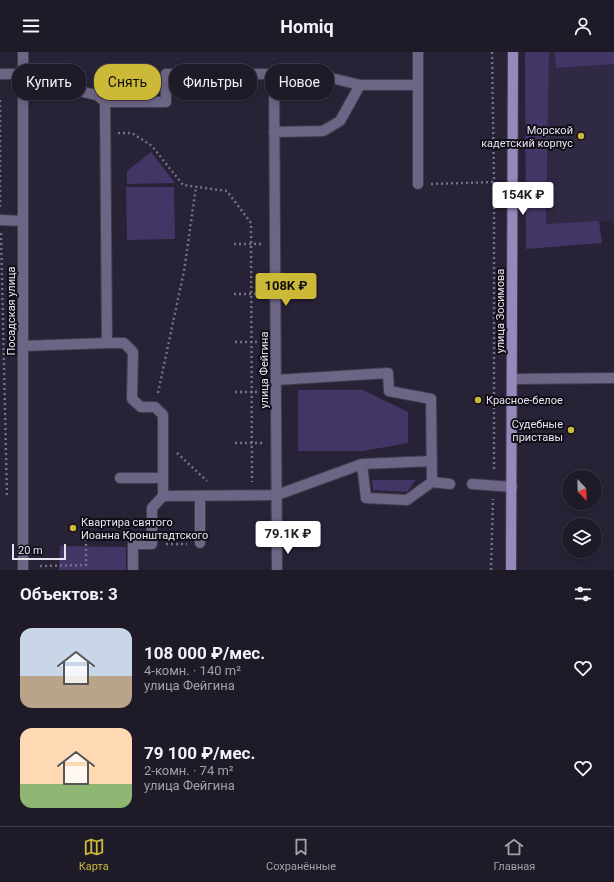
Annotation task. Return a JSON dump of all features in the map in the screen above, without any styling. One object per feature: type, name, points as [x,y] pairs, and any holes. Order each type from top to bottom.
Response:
[{"type":"main road","name":"улица Зосимова","points":[[511,570],[513,52]]},
{"type":"street","name":"Посадская улица","points":[[24,52],[24,64]]},
{"type":"street","points":[[418,52],[418,184]]},
{"type":"street","points":[[0,74],[12,74]]},
{"type":"street","points":[[86,93],[97,95],[105,102],[166,102],[166,74],[265,74]]},
{"type":"street","points":[[334,79],[360,85],[418,85]]},
{"type":"street","points":[[274,132],[323,131],[340,121],[360,85]]},
{"type":"street","name":"Посадская улица","points":[[23,570],[24,100]]},
{"type":"street","name":"улица Фейгина","points":[[274,100],[277,570]]},
{"type":"street","points":[[105,102],[107,343]]},
{"type":"street","points":[[0,220],[24,221]]},
{"type":"street","points":[[23,346],[124,343],[133,352],[132,400],[141,407],[155,407],[163,415],[163,496],[152,508],[152,544],[133,544],[133,570]]},
{"type":"street","points":[[276,380],[388,373],[389,391],[431,399],[432,482]]},
{"type":"street","points":[[512,379],[614,378]]},
{"type":"street","points":[[163,496],[277,495],[362,464],[432,461]]},
{"type":"street","points":[[362,464],[366,498],[407,500],[432,482],[450,484]]},
{"type":"street","points":[[120,478],[163,478]]},
{"type":"street","points":[[472,484],[512,487]]},
{"type":"street","points":[[200,496],[200,543]]},
{"type":"path","points":[[491,570],[494,486],[494,182],[492,52]]},
{"type":"path","points":[[0,100],[0,220],[7,498]]},
{"type":"path","points":[[105,134],[132,133],[152,146],[183,185],[227,192],[251,223],[252,495]]},
{"type":"path","points":[[418,184],[494,182]]},
{"type":"path","points":[[158,396],[184,272],[196,187]]},
{"type":"path","points":[[234,244],[275,244]]},
{"type":"path","points":[[234,294],[275,294]]},
{"type":"path","points":[[235,342],[276,342]]},
{"type":"path","points":[[235,392],[276,392]]},
{"type":"path","points":[[235,443],[276,443]]},
{"type":"path","points":[[176,453],[211,486]]},
{"type":"path","points":[[40,566],[86,564],[86,539]]},
{"type":"path","points":[[152,544],[200,543]]},
{"type":"shaded area","points":[[525,52],[549,52],[546,224],[599,221],[602,243],[526,249]]},
{"type":"shaded area","name":"Морской кадетский корпус","points":[[549,52],[614,52],[614,221],[546,224]]},
{"type":"shaded area","points":[[555,52],[614,52],[614,64],[556,68]]},
{"type":"shaded area","points":[[151,152],[175,183],[127,184],[127,171]]},
{"type":"shaded area","points":[[126,187],[174,187],[175,239],[127,240]]},
{"type":"shaded area","points":[[298,390],[363,390],[408,412],[408,443],[363,451],[298,451]]},
{"type":"shaded area","points":[[372,480],[416,480],[407,492],[373,490]]},
{"type":"shaded area","points":[[60,546],[126,547],[126,570],[59,570]]},
{"type":"place","name":"Морской кадетский корпус","points":[[581,136]]},
{"type":"place","name":"Красное-белое","points":[[478,400]]},
{"type":"place","name":"Судебные приставы","points":[[571,430]]},
{"type":"place","name":"Квартира святого Иоанна Кронштадтского","points":[[73,528]]}]
